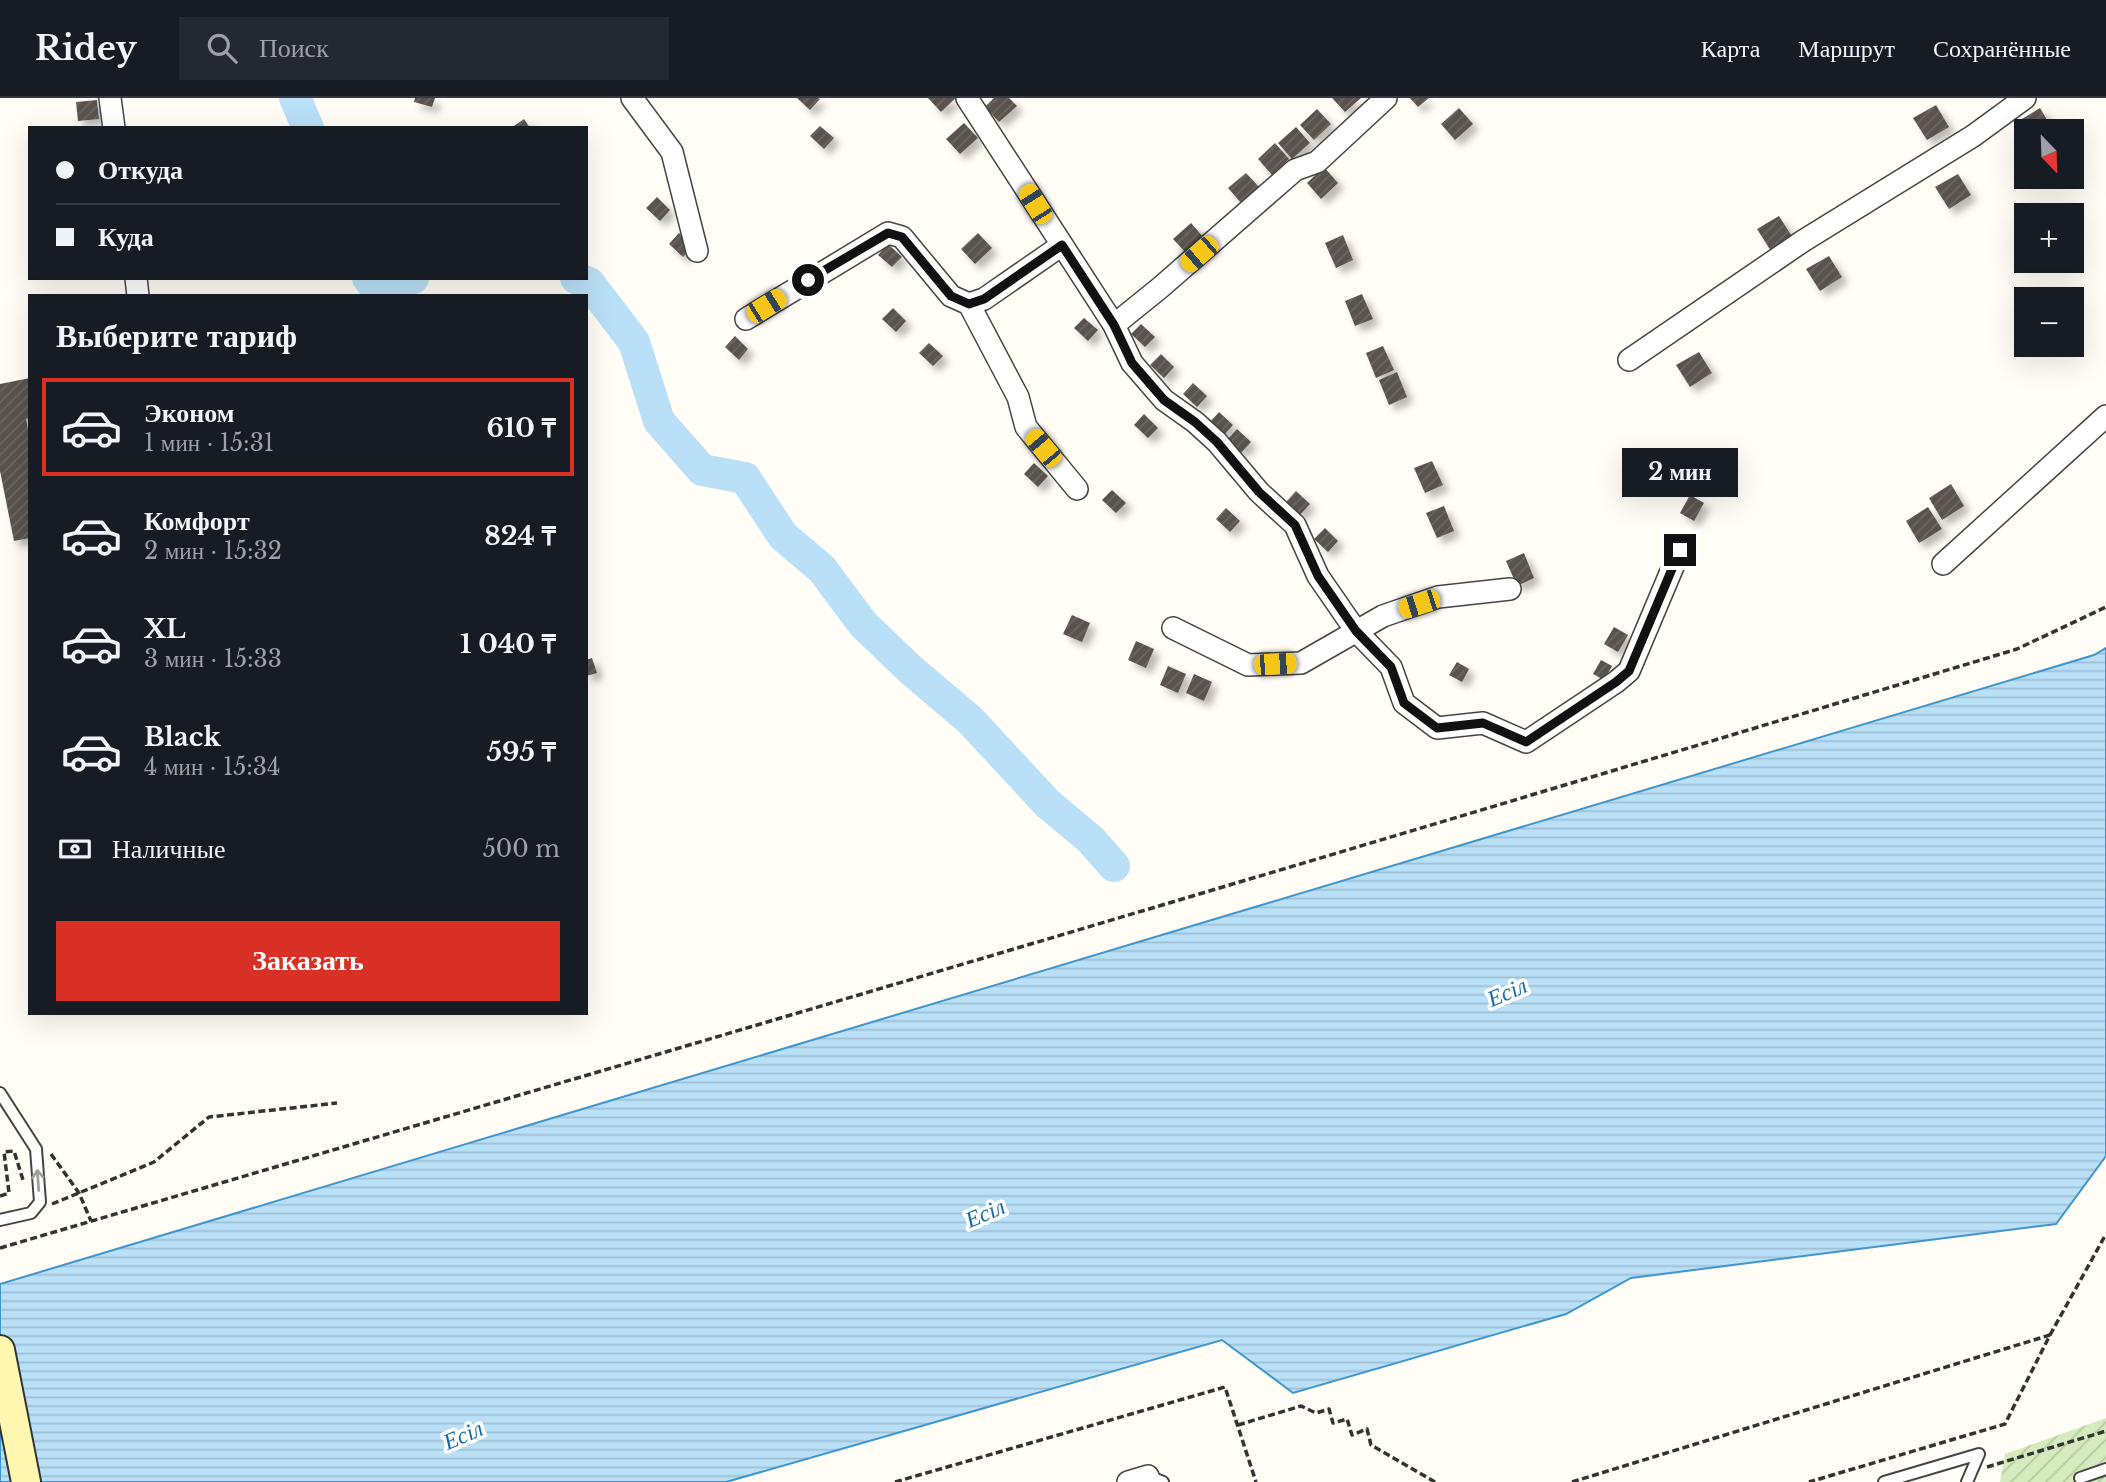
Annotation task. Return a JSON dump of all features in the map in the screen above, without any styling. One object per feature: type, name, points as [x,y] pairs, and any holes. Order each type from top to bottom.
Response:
[{"type":"main road","points":[[0,1350],[26,1482]]},
{"type":"street","points":[[110,98],[114,126]]},
{"type":"street","points":[[632,98],[672,152],[697,251]]},
{"type":"street","points":[[1114,325],[1295,170],[1317,162],[1386,98]]},
{"type":"street","points":[[1629,360],[1803,242],[1973,136],[2025,98]]},
{"type":"street","points":[[968,99],[1114,325],[1132,363],[1164,400],[1217,442],[1259,492],[1295,525],[1318,576],[1356,631],[1391,667],[1404,703],[1437,728],[1483,723],[1526,742],[1629,671],[1680,550]]},
{"type":"street","points":[[746,319],[888,233],[902,237],[951,296],[969,304],[1018,397],[1026,427],[1077,489]]},
{"type":"street","points":[[969,304],[984,299],[1062,245]]},
{"type":"street","points":[[1943,564],[2106,416]]},
{"type":"street","points":[[1173,628],[1248,665],[1301,663],[1383,616],[1438,597],[1510,589]]},
{"type":"lane","points":[[0,1093],[36,1149],[40,1202],[31,1213],[0,1220]]},
{"type":"lane","points":[[1884,1482],[1979,1454],[1969,1477]]},
{"type":"lane","points":[[2080,1478],[2106,1469]]},
{"type":"path","points":[[0,1248],[1112,921],[2017,649],[2106,607]]},
{"type":"path","points":[[31,1213],[154,1162],[209,1117],[337,1103]]},
{"type":"path","points":[[0,1196],[9,1193],[4,1152],[14,1151],[26,1189]]},
{"type":"path","points":[[49,1151],[79,1193],[91,1221]]},
{"type":"path","points":[[1809,1482],[2006,1424],[2050,1335],[2106,1234]]},
{"type":"path","points":[[1572,1482],[2050,1335]]},
{"type":"path","points":[[895,1482],[1226,1387],[1256,1482]]},
{"type":"path","points":[[1238,1425],[1301,1406],[1317,1413],[1329,1409],[1333,1423],[1347,1419],[1352,1435],[1367,1429],[1371,1446],[1436,1482]]},
{"type":"path","points":[[1969,1477],[2106,1431]]},
{"type":"green space","points":[[2106,1418],[2106,1482],[2000,1482],[2005,1454]]},
{"type":"water","name":"Есіл","points":[[2106,648],[2106,1156],[2056,1224],[1631,1278],[1566,1314],[1293,1393],[1222,1340],[726,1482],[0,1482],[0,1284],[2094,655]]},
{"type":"building","points":[[415,98],[435,98],[432,107],[414,102]]},
{"type":"building","points":[[797,98],[818,98],[820,99],[810,110]]},
{"type":"building","points":[[928,98],[956,98],[941,112]]},
{"type":"building","points":[[994,98],[1009,98],[1017,106],[999,122],[985,107]]},
{"type":"building","points":[[1332,98],[1361,98],[1345,112]]},
{"type":"building","points":[[1410,98],[1429,98],[1418,107]]},
{"type":"building","points":[[97,100],[99,119],[78,121],[76,102]]},
{"type":"building","points":[[1936,105],[1949,127],[1927,140],[1913,118]]},
{"type":"building","points":[[1459,108],[1473,124],[1455,140],[1441,124]]},
{"type":"building","points":[[2040,108],[2046,119],[2022,119]]},
{"type":"building","points":[[1317,109],[1331,124],[1314,140],[1300,125]]},
{"type":"building","points":[[524,119],[529,126],[514,126]]},
{"type":"building","points":[[964,123],[978,138],[960,154],[946,139]]},
{"type":"building","points":[[820,126],[834,138],[824,149],[810,136]]},
{"type":"building","points":[[1296,127],[1310,143],[1292,159],[1278,143]]},
{"type":"building","points":[[1275,143],[1289,159],[1272,175],[1258,159]]},
{"type":"building","points":[[1324,167],[1338,183],[1321,199],[1307,183]]},
{"type":"building","points":[[1246,173],[1260,188],[1242,204],[1228,188]]},
{"type":"building","points":[[1958,174],[1971,195],[1949,209],[1935,187]]},
{"type":"building","points":[[657,197],[670,210],[660,221],[646,208]]},
{"type":"building","points":[[1779,216],[1793,238],[1771,251],[1757,229]]},
{"type":"building","points":[[1191,223],[1205,239],[1187,254],[1173,239]]},
{"type":"building","points":[[679,233],[693,246],[683,257],[669,244]]},
{"type":"building","points":[[978,233],[992,248],[975,264],[961,249]]},
{"type":"building","points":[[1343,235],[1353,260],[1336,268],[1325,243]]},
{"type":"building","points":[[888,244],[902,257],[892,267],[878,255]]},
{"type":"building","points":[[1829,256],[1842,277],[1820,291],[1806,269]]},
{"type":"building","points":[[1362,294],[1373,319],[1355,326],[1345,301]]},
{"type":"building","points":[[893,308],[906,321],[896,332],[882,319]]},
{"type":"building","points":[[1084,318],[1098,330],[1088,341],[1074,328]]},
{"type":"building","points":[[1141,324],[1155,337],[1145,347],[1131,334]]},
{"type":"building","points":[[735,336],[748,349],[739,360],[725,347]]},
{"type":"building","points":[[929,343],[943,356],[933,366],[919,353]]},
{"type":"building","points":[[1383,346],[1394,370],[1376,378],[1366,353]]},
{"type":"building","points":[[1699,352],[1712,373],[1690,387],[1676,365]]},
{"type":"building","points":[[1161,354],[1174,367],[1164,378],[1150,365]]},
{"type":"building","points":[[1397,372],[1407,397],[1389,405],[1379,380]]},
{"type":"building","points":[[28,378],[28,538],[14,541],[0,471],[0,384]]},
{"type":"building","points":[[1193,383],[1207,396],[1197,407],[1183,394]]},
{"type":"building","points":[[1219,412],[1233,425],[1223,436],[1209,423]]},
{"type":"building","points":[[1144,414],[1158,428],[1148,438],[1134,425]]},
{"type":"building","points":[[1237,429],[1251,442],[1241,453],[1227,440]]},
{"type":"building","points":[[1432,461],[1443,485],[1425,493],[1414,468]]},
{"type":"building","points":[[1034,463],[1048,476],[1038,487],[1024,474]]},
{"type":"building","points":[[1951,484],[1964,506],[1942,520],[1929,498]]},
{"type":"building","points":[[1112,490],[1126,503],[1116,513],[1102,500]]},
{"type":"building","points":[[1296,491],[1310,504],[1300,515],[1286,502]]},
{"type":"building","points":[[1690,495],[1704,503],[1694,521],[1680,513]]},
{"type":"building","points":[[1444,506],[1454,531],[1437,538],[1426,513]]},
{"type":"building","points":[[1928,507],[1942,529],[1919,543],[1906,521]]},
{"type":"building","points":[[1226,508],[1240,521],[1230,532],[1216,519]]},
{"type":"building","points":[[1325,528],[1338,541],[1328,552],[1314,539]]},
{"type":"building","points":[[1524,553],[1534,578],[1517,586],[1506,561]]},
{"type":"building","points":[[1072,615],[1090,623],[1082,642],[1063,634]]},
{"type":"building","points":[[1614,627],[1628,635],[1618,652],[1604,644]]},
{"type":"building","points":[[1136,641],[1154,649],[1146,668],[1128,660]]},
{"type":"building","points":[[592,658],[597,673],[588,675],[588,659]]},
{"type":"building","points":[[1601,660],[1612,666],[1604,680],[1593,674]]},
{"type":"building","points":[[1457,662],[1469,669],[1462,682],[1449,675]]},
{"type":"building","points":[[1168,666],[1186,674],[1178,693],[1160,685]]},
{"type":"building","points":[[1194,674],[1212,682],[1204,701],[1186,693]]},
{"type":"waterway","points":[[295,98],[307,126]]},
{"type":"waterway","points":[[370,280],[377,290],[407,280]]},
{"type":"waterway","points":[[581,280],[589,283],[634,342],[659,421],[702,470],[745,478],[783,536],[822,569],[863,624],[911,670],[970,720],[1048,804],[1090,839],[1114,866]]},
{"type":"route","points":[[808,280],[888,233],[902,237],[951,296],[969,304],[984,299],[1062,245],[1114,325],[1132,363],[1164,400],[1217,442],[1259,492],[1295,525],[1318,576],[1356,631],[1391,667],[1404,703],[1437,728],[1483,723],[1526,742],[1616,682],[1629,671],[1680,550]]}]
